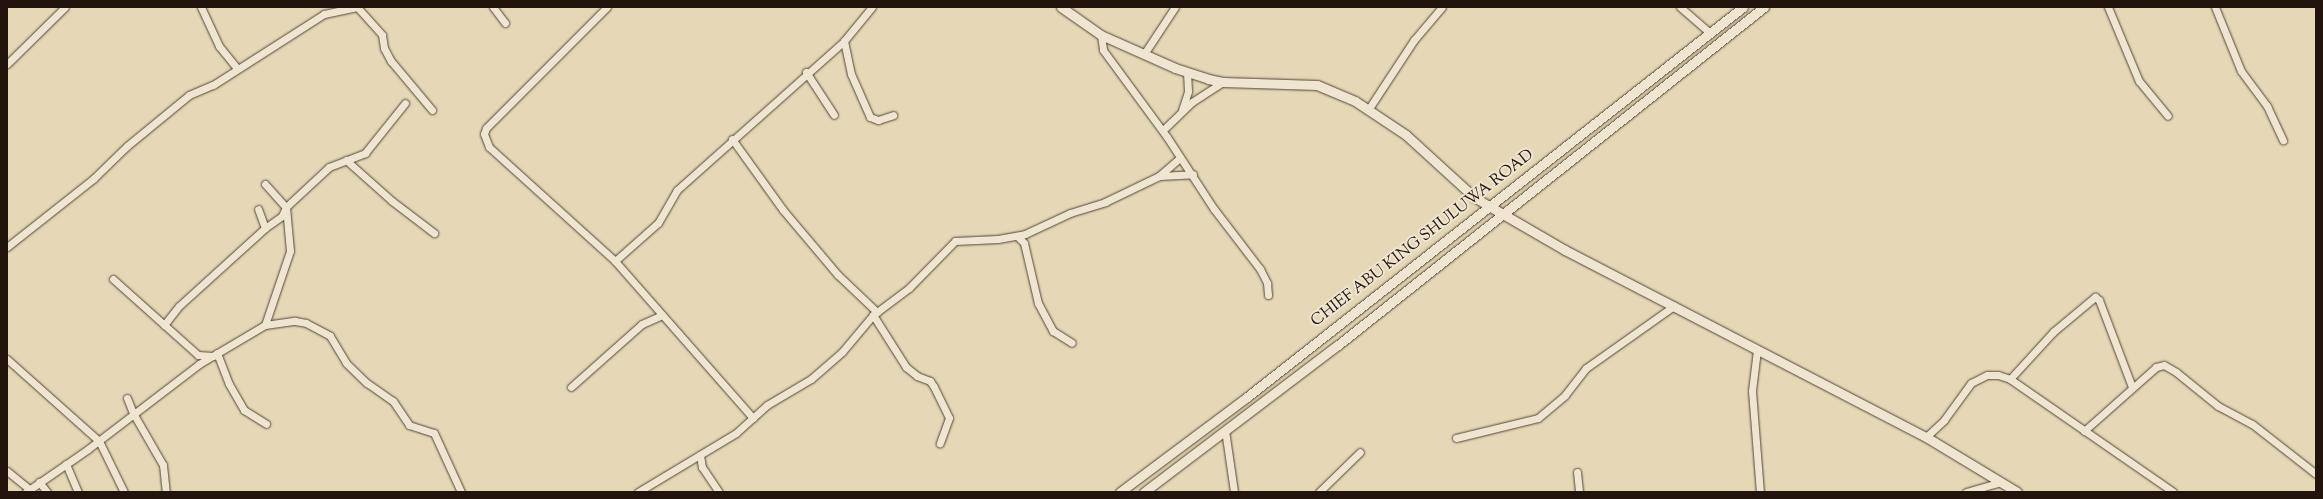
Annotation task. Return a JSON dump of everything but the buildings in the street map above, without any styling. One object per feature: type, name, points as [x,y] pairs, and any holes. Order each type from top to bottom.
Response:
[{"type":"street","points":[[7,64],[65,7]]},
{"type":"street","points":[[201,7],[219,46],[237,68]]},
{"type":"street","points":[[7,246],[93,179],[127,146],[189,95],[213,85],[237,68],[324,14],[358,7],[382,35],[384,48],[391,61],[432,110]]},
{"type":"street","points":[[493,7],[505,23]]},
{"type":"street","points":[[607,7],[486,128],[484,134],[489,147],[614,261],[753,418]]},
{"type":"street","points":[[614,261],[658,223],[677,190],[806,72],[844,41],[872,7]]},
{"type":"street","points":[[1061,7],[1101,35],[1187,72],[1223,82],[1317,85],[1344,96],[1406,135],[1474,197],[1489,206],[1565,250],[1926,437],[2018,492]]},
{"type":"street","points":[[1144,54],[1175,7]]},
{"type":"street","points":[[1368,110],[1414,40],[1442,7]]},
{"type":"street","points":[[1680,7],[1709,32]]},
{"type":"street","name":"CHIEF ABU KING SHULUWA ROAD","points":[[1120,492],[1247,397],[1709,32],[1744,7]]},
{"type":"street","points":[[1144,492],[1338,345],[1764,7]]},
{"type":"street","points":[[2108,7],[2139,81],[2168,116]]},
{"type":"street","points":[[2215,7],[2241,71],[2271,111],[2283,140]]},
{"type":"street","points":[[1101,35],[1103,50],[1163,130],[1180,158],[1193,174],[1214,209],[1260,269],[1267,283],[1268,294]]},
{"type":"street","points":[[844,41],[851,74],[870,117],[878,120],[893,115]]},
{"type":"street","points":[[806,72],[834,115]]},
{"type":"street","points":[[1182,110],[1188,91],[1187,72]]},
{"type":"street","points":[[1163,130],[1182,110],[1223,82]]},
{"type":"street","points":[[164,325],[179,306],[265,228],[282,216],[286,207],[329,167],[365,153],[405,103]]},
{"type":"street","points":[[732,139],[783,210],[833,269],[875,313],[906,367],[917,376],[930,381],[950,418],[940,443]]},
{"type":"street","points":[[638,492],[736,433],[767,405],[812,379],[842,352],[875,313],[908,288],[955,241],[1017,236],[1028,233],[1070,213],[1105,202],[1159,176],[1180,158]]},
{"type":"street","points":[[346,160],[434,233]]},
{"type":"street","points":[[1159,176],[1193,174]]},
{"type":"street","points":[[265,184],[286,207],[290,251],[265,325]]},
{"type":"street","points":[[258,209],[265,228]]},
{"type":"street","points":[[1024,243],[1028,233]]},
{"type":"street","points":[[1017,236],[1024,243],[1038,303],[1053,331],[1072,343]]},
{"type":"street","points":[[113,278],[198,355],[215,354]]},
{"type":"street","points":[[2010,379],[2053,332],[2095,296],[2132,387]]},
{"type":"street","points":[[1456,438],[1538,418],[1565,395],[1586,368],[1674,306]]},
{"type":"street","points":[[571,386],[642,324],[662,315]]},
{"type":"street","points":[[7,471],[28,491],[99,441],[133,413],[215,354],[265,325],[295,321],[306,323],[330,336],[346,363],[367,383],[393,401],[409,425],[434,433],[461,492]]},
{"type":"street","points":[[1757,350],[1752,391],[1760,492]]},
{"type":"street","points":[[215,354],[229,384],[244,410],[266,424]]},
{"type":"street","points":[[7,359],[99,441],[124,492]]},
{"type":"street","points":[[2084,431],[2156,367],[2168,367],[2218,406],[2252,424],[2316,474]]},
{"type":"street","points":[[1926,437],[1944,420],[1971,383],[1993,374],[2010,379],[2173,492]]},
{"type":"street","points":[[127,398],[133,413],[163,465],[166,492]]},
{"type":"street","points":[[1226,430],[1234,492]]},
{"type":"street","points":[[1319,492],[1360,452]]},
{"type":"street","points":[[700,455],[702,467],[719,492]]},
{"type":"street","points":[[66,464],[78,492]]},
{"type":"street","points":[[1577,472],[1579,492]]},
{"type":"street","points":[[39,482],[47,492]]},
{"type":"street","points":[[1966,492],[2002,482]]}]
